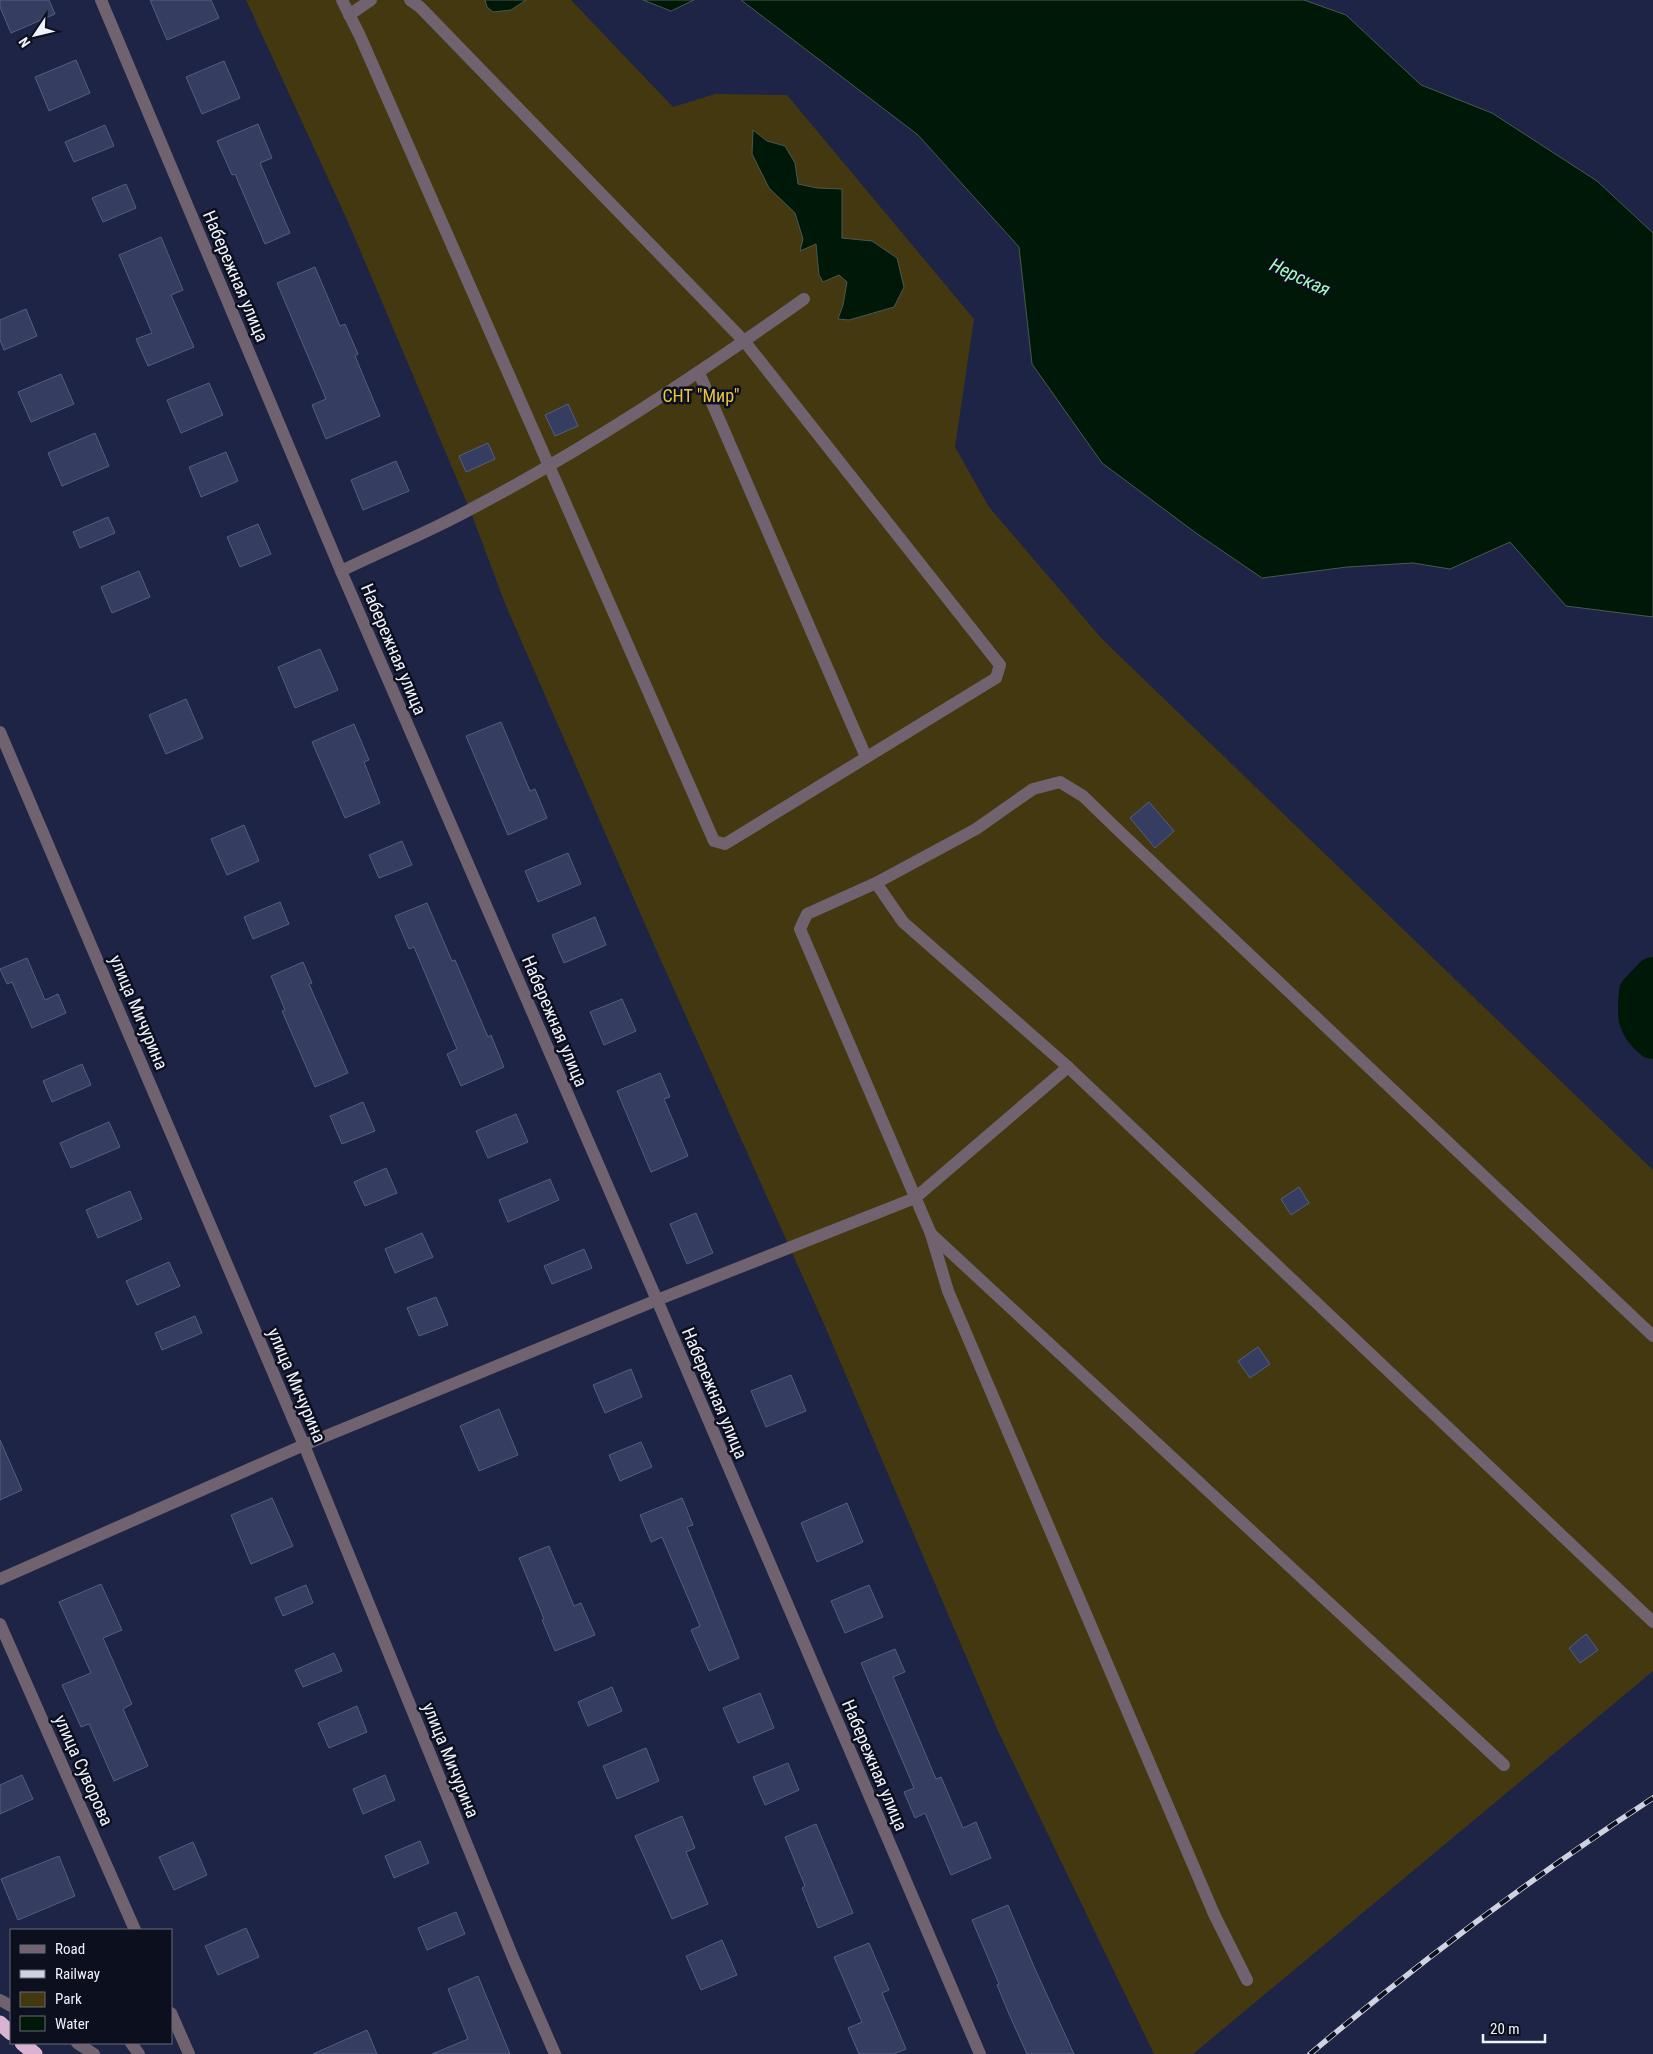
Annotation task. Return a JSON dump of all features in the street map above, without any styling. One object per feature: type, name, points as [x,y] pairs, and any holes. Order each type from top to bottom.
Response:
[{"type":"highway","points":[[0,2023],[10,2032]]},
{"type":"highway","points":[[23,2044],[35,2054]]},
{"type":"street","name":"Набережная улица","points":[[101,0],[341,571],[657,1300],[980,2054]]},
{"type":"street","points":[[342,0],[364,45],[714,841],[725,844],[996,678],[1000,665],[744,342],[420,6],[410,0]]},
{"type":"street","points":[[349,14],[371,0]]},
{"type":"street","points":[[341,571],[470,510],[550,466],[699,373],[804,299]]},
{"type":"street","points":[[699,373],[866,757]]},
{"type":"street","name":"улица Мичурина","points":[[0,732],[304,1445],[514,1960],[555,2054]]},
{"type":"street","points":[[1248,1980],[1214,1914],[952,1300],[931,1234],[800,929],[807,914],[876,882],[976,829],[1033,790],[1060,782],[1084,796],[1653,1336]]},
{"type":"street","points":[[876,882],[903,922],[1068,1067],[1653,1622]]},
{"type":"street","points":[[0,1578],[304,1445],[657,1300],[915,1198],[1068,1067]]},
{"type":"street","points":[[931,1234],[1504,1765]]},
{"type":"street","name":"улица Суворова","points":[[0,1624],[135,1929]]},
{"type":"street","points":[[172,2015],[189,2054]]},
{"type":"street","points":[[79,2044],[94,2054]]},
{"type":"green space","name":"СНТ \"Мир\"","points":[[246,0],[571,0],[673,107],[715,94],[787,95],[974,319],[955,447],[989,507],[1102,639],[1653,1170],[1653,1671],[1193,2054],[1154,2054],[998,1731],[824,1324],[655,947],[506,606],[470,510],[349,224]]},
{"type":"water","points":[[485,0],[526,0],[511,10],[493,12],[487,7]]},
{"type":"water","points":[[643,0],[694,0],[671,11]]},
{"type":"water","points":[[741,0],[1304,0],[1346,15],[1421,85],[1492,113],[1597,181],[1653,233],[1653,617],[1566,606],[1510,542],[1450,569],[1413,563],[1347,567],[1262,578],[1196,533],[1102,463],[1032,364],[1019,247],[918,135]]},
{"type":"water","points":[[753,130],[767,141],[785,146],[795,163],[798,184],[817,188],[842,189],[842,238],[872,241],[897,258],[904,287],[894,307],[849,320],[838,319],[843,305],[847,282],[839,275],[823,282],[819,275],[816,244],[800,251],[803,239],[795,213],[769,188],[752,154]]},
{"type":"building","points":[[0,0],[49,0],[55,14],[11,33],[0,7]]},
{"type":"building","points":[[150,0],[211,0],[219,18],[167,40]]},
{"type":"building","points":[[76,60],[90,93],[49,111],[35,77]]},
{"type":"building","points":[[224,61],[240,98],[202,114],[186,77]]},
{"type":"building","points":[[258,124],[272,158],[260,163],[290,233],[265,244],[235,174],[232,175],[217,141]]},
{"type":"building","points":[[105,125],[114,146],[74,162],[65,142]]},
{"type":"building","points":[[126,184],[136,208],[103,222],[92,198]]},
{"type":"building","points":[[161,237],[183,290],[171,295],[194,347],[148,366],[136,339],[152,333],[119,255]]},
{"type":"building","points":[[315,267],[340,326],[345,324],[358,354],[355,356],[380,416],[326,439],[312,405],[326,399],[277,283]]},
{"type":"building","points":[[26,309],[37,336],[4,350],[0,340],[0,320]]},
{"type":"building","points":[[61,374],[74,404],[31,422],[18,392]]},
{"type":"building","points":[[209,383],[223,415],[181,433],[167,400]]},
{"type":"building","points":[[568,404],[578,426],[555,436],[545,415]]},
{"type":"building","points":[[95,433],[109,466],[62,486],[48,453]]},
{"type":"building","points":[[488,443],[495,459],[466,472],[459,456]]},
{"type":"building","points":[[226,452],[238,481],[201,497],[189,467]]},
{"type":"building","points":[[396,461],[409,491],[363,510],[351,480]]},
{"type":"building","points":[[108,517],[115,533],[80,548],[73,532]]},
{"type":"building","points":[[258,524],[271,554],[240,567],[227,537]]},
{"type":"building","points":[[139,571],[150,597],[112,613],[101,587]]},
{"type":"building","points":[[320,649],[338,690],[295,708],[278,667]]},
{"type":"building","points":[[186,699],[203,738],[166,754],[149,715]]},
{"type":"building","points":[[501,722],[530,791],[535,789],[547,818],[508,835],[466,736]]},
{"type":"building","points":[[354,724],[369,760],[364,762],[380,803],[345,818],[312,742]]},
{"type":"building","points":[[1149,802],[1174,831],[1155,848],[1130,818]]},
{"type":"building","points":[[244,825],[259,861],[227,875],[211,839]]},
{"type":"building","points":[[402,841],[412,865],[379,878],[369,855]]},
{"type":"building","points":[[568,853],[581,884],[538,902],[525,871]]},
{"type":"building","points":[[280,902],[289,924],[253,939],[244,917]]},
{"type":"building","points":[[427,903],[452,961],[455,960],[488,1037],[491,1035],[504,1067],[461,1086],[447,1054],[457,1049],[414,947],[409,949],[395,916]]},
{"type":"building","points":[[595,917],[606,945],[564,963],[552,935]]},
{"type":"building","points":[[27,958],[45,1000],[58,994],[66,1013],[32,1028],[12,982],[7,984],[0,969]]},
{"type":"building","points":[[303,962],[312,983],[309,984],[348,1073],[315,1087],[282,1011],[285,1010],[271,976]]},
{"type":"building","points":[[622,999],[636,1031],[604,1045],[590,1012]]},
{"type":"building","points":[[82,1064],[91,1085],[52,1102],[43,1081]]},
{"type":"building","points":[[660,1073],[670,1097],[664,1099],[688,1156],[651,1172],[617,1091]]},
{"type":"building","points":[[363,1102],[375,1131],[342,1144],[330,1116]]},
{"type":"building","points":[[516,1114],[528,1142],[488,1158],[476,1131]]},
{"type":"building","points":[[109,1122],[120,1147],[71,1168],[60,1143]]},
{"type":"building","points":[[386,1168],[397,1193],[365,1206],[354,1182]]},
{"type":"building","points":[[550,1179],[559,1200],[508,1222],[499,1200]]},
{"type":"building","points":[[1299,1187],[1309,1203],[1291,1215],[1281,1199]]},
{"type":"building","points":[[130,1191],[142,1219],[98,1238],[86,1210]]},
{"type":"building","points":[[696,1213],[713,1253],[687,1264],[670,1224]]},
{"type":"building","points":[[422,1233],[433,1257],[395,1273],[385,1249]]},
{"type":"building","points":[[584,1249],[592,1268],[552,1284],[544,1266]]},
{"type":"building","points":[[169,1262],[180,1286],[137,1305],[126,1281]]},
{"type":"building","points":[[436,1297],[448,1325],[419,1336],[407,1308]]},
{"type":"building","points":[[195,1316],[202,1333],[162,1350],[155,1333]]},
{"type":"building","points":[[1258,1347],[1270,1364],[1250,1378],[1238,1361]]},
{"type":"building","points":[[631,1369],[642,1397],[605,1413],[593,1385]]},
{"type":"building","points":[[791,1375],[806,1411],[766,1427],[751,1391]]},
{"type":"building","points":[[499,1409],[518,1455],[479,1471],[460,1426]]},
{"type":"building","points":[[0,1440],[22,1490],[0,1500]]},
{"type":"building","points":[[641,1442],[652,1467],[620,1481],[609,1455]]},
{"type":"building","points":[[272,1498],[293,1546],[251,1564],[231,1515]]},
{"type":"building","points":[[682,1498],[693,1525],[687,1527],[739,1658],[709,1671],[691,1630],[700,1626],[662,1537],[651,1542],[640,1515]]},
{"type":"building","points":[[847,1503],[863,1542],[817,1562],[801,1523]]},
{"type":"building","points":[[549,1546],[574,1606],[581,1603],[595,1635],[555,1651],[519,1558]]},
{"type":"building","points":[[101,1584],[122,1630],[103,1638],[132,1704],[123,1709],[148,1766],[114,1781],[89,1724],[81,1727],[62,1685],[91,1673],[59,1602]]},
{"type":"building","points":[[306,1585],[313,1603],[283,1616],[275,1598]]},
{"type":"building","points":[[869,1585],[883,1617],[845,1633],[831,1601]]},
{"type":"building","points":[[1586,1634],[1598,1650],[1580,1663],[1569,1648]]},
{"type":"building","points":[[895,1649],[905,1672],[893,1677],[936,1779],[941,1777],[963,1828],[976,1822],[991,1858],[951,1875],[925,1813],[915,1818],[904,1792],[914,1788],[861,1663]]},
{"type":"building","points":[[334,1653],[342,1671],[303,1687],[295,1670]]},
{"type":"building","points":[[612,1687],[622,1711],[588,1726],[578,1702]]},
{"type":"building","points":[[760,1693],[774,1728],[738,1743],[723,1708]]},
{"type":"building","points":[[357,1706],[367,1732],[329,1748],[318,1723]]},
{"type":"building","points":[[646,1748],[659,1781],[617,1799],[603,1766]]},
{"type":"building","points":[[788,1763],[799,1790],[765,1805],[753,1777]]},
{"type":"building","points":[[22,1775],[33,1799],[0,1814],[0,1785]]},
{"type":"building","points":[[385,1775],[395,1800],[363,1814],[353,1789]]},
{"type":"building","points":[[682,1816],[695,1848],[686,1852],[708,1904],[672,1919],[635,1836]]},
{"type":"building","points":[[816,1824],[853,1913],[818,1928],[802,1888],[805,1886],[785,1837]]},
{"type":"building","points":[[420,1841],[429,1863],[394,1878],[385,1856]]},
{"type":"building","points":[[193,1842],[207,1875],[174,1890],[159,1857]]},
{"type":"building","points":[[59,1856],[75,1896],[18,1920],[1,1879]]},
{"type":"building","points":[[1008,1905],[1074,2054],[1027,2054],[1009,2014],[997,1985],[999,1984],[972,1920]]},
{"type":"building","points":[[456,1912],[465,1934],[427,1950],[418,1928]]},
{"type":"building","points":[[246,1928],[259,1957],[218,1975],[205,1946]]},
{"type":"building","points":[[722,1940],[737,1975],[701,1990],[686,1956]]},
{"type":"building","points":[[869,1943],[889,1990],[882,1993],[906,2049],[894,2054],[859,2054],[848,2028],[862,2022],[834,1957]]},
{"type":"building","points":[[478,1976],[510,2054],[432,2054],[468,2039],[448,1989]]},
{"type":"building","points":[[367,2030],[377,2054],[313,2054]]},
{"type":"waterway","name":"Нерская","points":[[1653,976],[1638,992],[1637,1007],[1639,1024],[1653,1040]]},
{"type":"railway","points":[[1310,2054],[1435,1953],[1521,1889],[1653,1798]]}]
